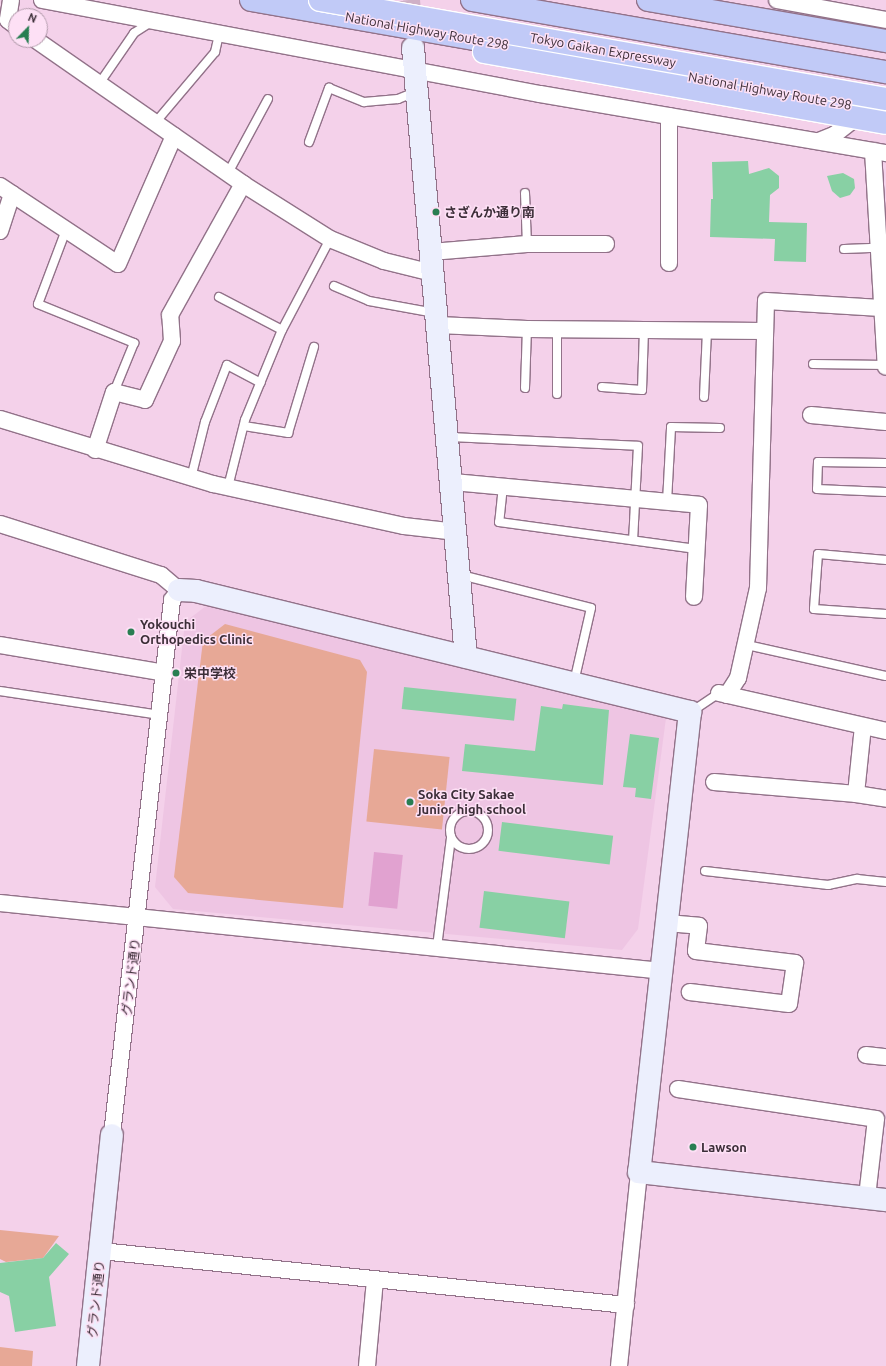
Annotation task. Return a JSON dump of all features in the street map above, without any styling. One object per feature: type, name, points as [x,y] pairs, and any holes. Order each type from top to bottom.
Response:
[{"type":"highway","name":"National Highway Route 298","points":[[251,0],[343,17],[880,106]]},
{"type":"highway","name":"Tokyo Gaikan Expressway","points":[[320,0],[880,106]]},
{"type":"highway","name":"Tokyo Gaikan Expressway","points":[[472,0],[886,72]]},
{"type":"highway","points":[[545,0],[886,58]]},
{"type":"highway","points":[[648,0],[886,41]]},
{"type":"highway","points":[[343,17],[484,52],[886,123]]},
{"type":"street","points":[[42,0],[219,34],[416,81],[669,116],[879,152],[880,189],[877,248],[883,273],[881,308],[886,366]]},
{"type":"street","points":[[777,0],[851,6],[886,20]]},
{"type":"street","points":[[47,48],[243,184],[330,239],[384,261],[432,262],[527,244],[606,244]]},
{"type":"street","points":[[413,48],[453,482],[466,657]]},
{"type":"street","points":[[819,141],[834,135],[880,106]]},
{"type":"street","points":[[669,116],[669,263]]},
{"type":"street","points":[[0,231],[6,190],[118,264],[174,136]]},
{"type":"street","points":[[95,450],[114,392],[145,400],[172,341],[170,315],[243,184]]},
{"type":"street","points":[[723,694],[738,678],[747,645],[758,588],[766,302],[881,308]]},
{"type":"street","points":[[437,319],[527,329],[764,331]]},
{"type":"street","points":[[811,415],[886,422]]},
{"type":"street","points":[[0,419],[95,450],[228,488],[404,526],[457,532]]},
{"type":"street","points":[[453,482],[699,505],[694,597]]},
{"type":"street","points":[[0,524],[160,575],[179,590],[196,591],[690,712],[668,923],[638,1172],[619,1366]]},
{"type":"street","name":"グランド通り","points":[[88,1366],[112,1135],[166,673],[172,600],[179,590]]},
{"type":"street","points":[[0,645],[166,673]]},
{"type":"street","points":[[723,694],[886,732]]},
{"type":"street","points":[[856,794],[862,726]]},
{"type":"street","points":[[714,782],[856,794],[886,799]]},
{"type":"street","points":[[0,903],[662,971]]},
{"type":"street","points":[[668,923],[699,926],[696,951],[795,963],[789,1004],[690,992]]},
{"type":"street","points":[[866,1055],[886,1057]]},
{"type":"street","points":[[638,1172],[877,1198],[876,1119],[678,1089]]},
{"type":"street","points":[[101,1251],[626,1305]]},
{"type":"street","points":[[367,1366],[375,1279]]},
{"type":"lane","points":[[99,84],[134,33],[154,21]]},
{"type":"lane","points":[[155,123],[215,52],[219,34]]},
{"type":"lane","points":[[309,142],[329,88],[364,102],[398,100],[416,81]]},
{"type":"lane","points":[[228,173],[268,99]]},
{"type":"lane","points":[[525,193],[527,244]]},
{"type":"lane","points":[[66,230],[38,304],[134,343],[114,392]]},
{"type":"lane","points":[[228,488],[244,426],[282,330],[330,239]]},
{"type":"lane","points":[[844,249],[877,248]]},
{"type":"lane","points":[[334,286],[369,301],[437,319]]},
{"type":"lane","points":[[219,297],[282,330]]},
{"type":"lane","points":[[525,388],[527,329]]},
{"type":"lane","points":[[557,329],[557,394]]},
{"type":"lane","points":[[602,387],[642,390],[644,330]]},
{"type":"lane","points":[[704,397],[707,331]]},
{"type":"lane","points":[[244,426],[288,433],[314,347]]},
{"type":"lane","points":[[813,364],[886,366]]},
{"type":"lane","points":[[191,478],[205,422],[227,365],[261,383]]},
{"type":"lane","points":[[667,502],[671,427],[720,428]]},
{"type":"lane","points":[[449,437],[638,446],[633,540]]},
{"type":"lane","points":[[886,463],[818,462],[817,489],[886,492]]},
{"type":"lane","points":[[503,486],[499,522],[696,549]]},
{"type":"lane","points":[[886,560],[818,554],[814,609],[886,614]]},
{"type":"lane","points":[[460,575],[590,608],[573,684]]},
{"type":"lane","points":[[747,645],[886,676]]},
{"type":"lane","points":[[0,690],[161,715]]},
{"type":"lane","points":[[690,712],[723,694]]},
{"type":"lane","points":[[437,947],[452,829],[454,816],[467,810],[480,814],[489,825],[487,839],[477,849],[463,850],[452,842],[452,829]]},
{"type":"lane","points":[[705,871],[828,884],[857,879],[886,882]]},
{"type":"shaded area","name":"Soka City Sakae junior high school","points":[[206,606],[666,718],[638,929],[622,950],[173,909],[155,887],[185,622]]},
{"type":"shaded area","points":[[225,624],[360,660],[367,672],[343,908],[188,893],[174,877],[203,641]]},
{"type":"shaded area","points":[[374,749],[450,757],[442,830],[366,822]]},
{"type":"shaded area","points":[[374,852],[403,855],[397,909],[368,906]]},
{"type":"shaded area","points":[[0,1230],[59,1236],[43,1258],[6,1262],[0,1259]]},
{"type":"shaded area","points":[[0,1347],[33,1351],[32,1366],[0,1366]]},
{"type":"building","points":[[748,161],[749,174],[769,168],[779,176],[779,188],[770,195],[769,222],[807,223],[806,262],[774,261],[775,239],[710,237],[711,199],[713,199],[712,162]]},
{"type":"building","points":[[843,173],[854,179],[855,188],[850,195],[840,198],[832,191],[827,176]]},
{"type":"building","points":[[404,687],[516,699],[514,721],[402,709]]},
{"type":"building","points":[[563,704],[609,710],[603,785],[462,771],[465,744],[535,751],[541,706],[562,709]]},
{"type":"building","points":[[630,734],[659,738],[651,799],[635,797],[636,788],[623,787]]},
{"type":"building","points":[[502,822],[613,836],[610,864],[498,851]]},
{"type":"building","points":[[484,891],[569,901],[565,938],[479,928]]},
{"type":"building","points":[[56,1243],[69,1254],[49,1277],[56,1326],[15,1332],[9,1296],[0,1292],[0,1263],[43,1258]]},
{"type":"tunnel","points":[[409,0],[412,35]]},
{"type":"place","name":"さざんか通り南","points":[[436,212]]},
{"type":"place","name":"Yokouchi Orthopedics Clinic","points":[[131,632]]},
{"type":"place","name":"栄中学校","points":[[176,673]]},
{"type":"place","name":"Soka City Sakae junior high school","points":[[410,802]]},
{"type":"place","name":"Lawson","points":[[693,1147]]}]
